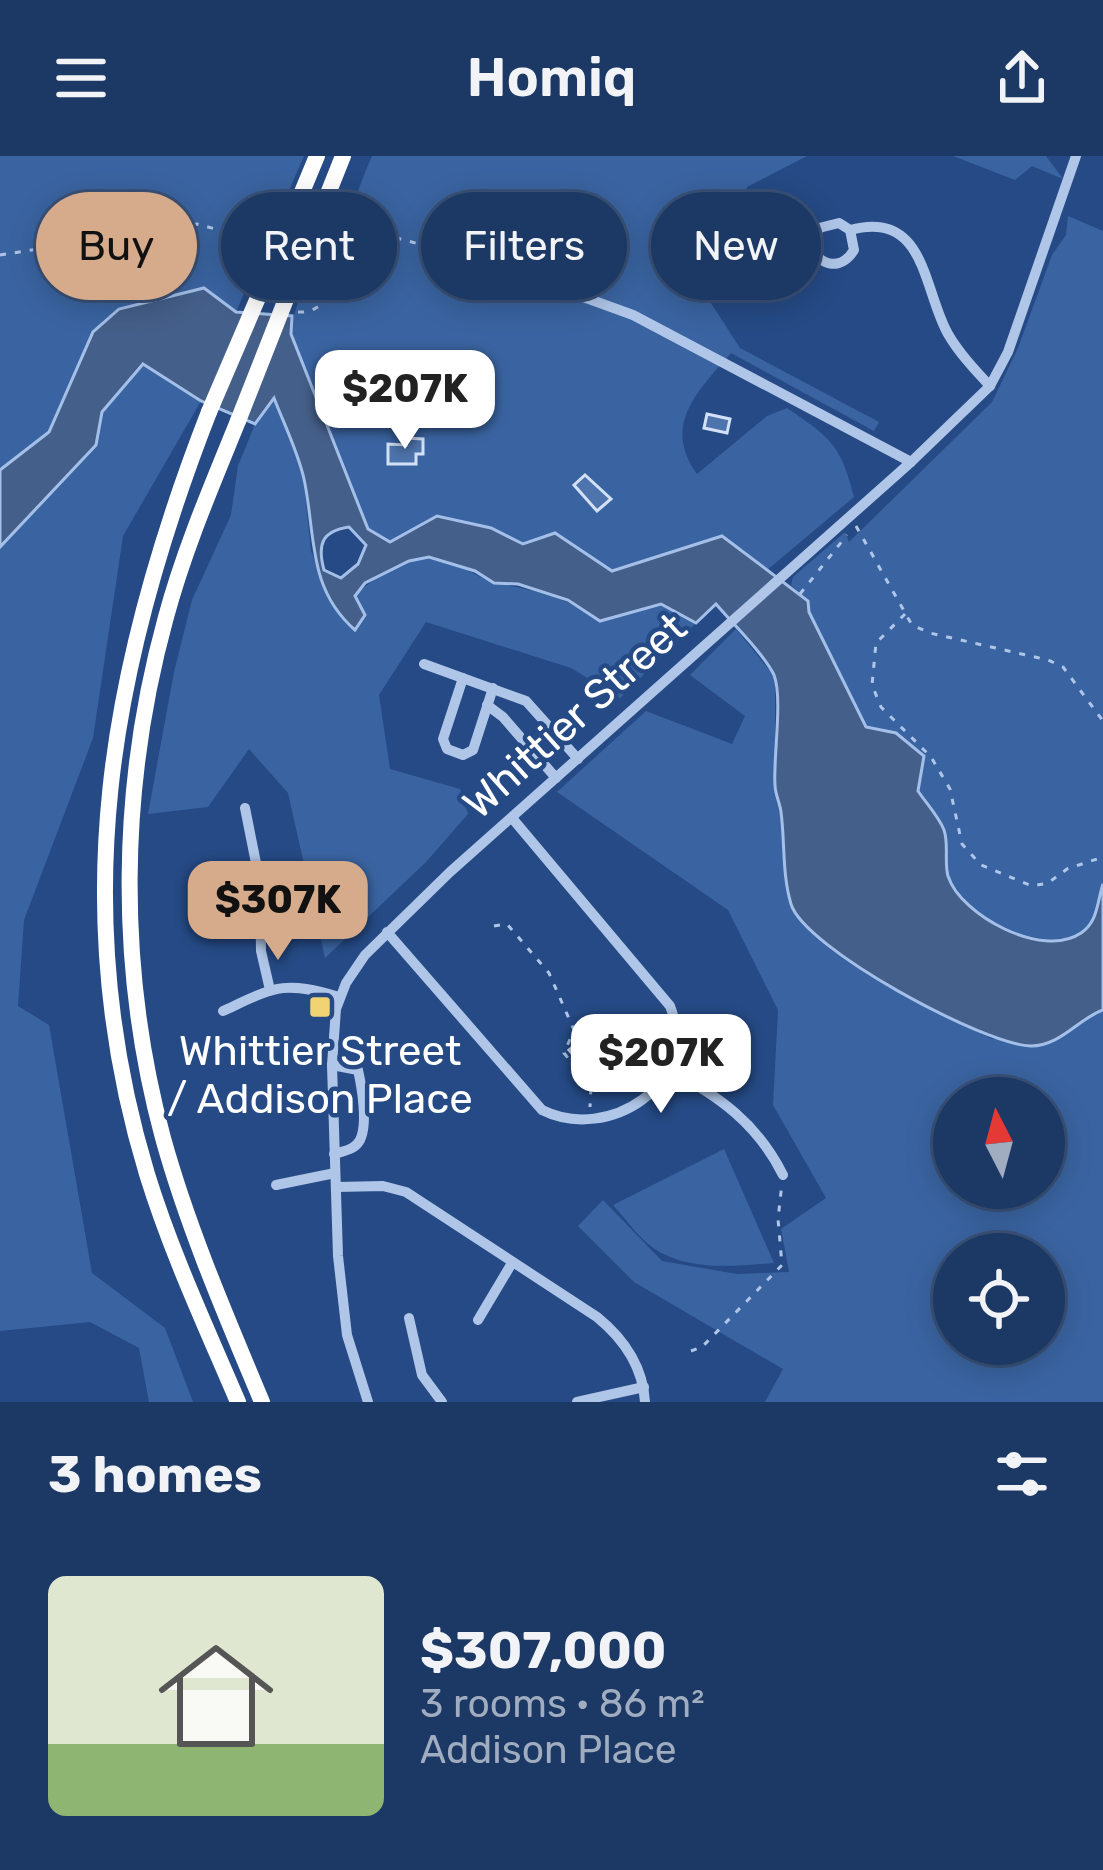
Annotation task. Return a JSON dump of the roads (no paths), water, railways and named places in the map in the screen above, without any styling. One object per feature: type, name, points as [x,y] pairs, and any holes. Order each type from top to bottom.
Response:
[{"type":"highway","points":[[238,1402],[163,1220],[122,1068],[106,903],[109,794],[122,693],[153,572],[209,412],[317,156]]},
{"type":"highway","points":[[262,1402],[164,1142],[139,1022],[129,900],[135,777],[156,657],[178,578],[343,156]]},
{"type":"street","name":"Whittier Street","points":[[368,1402],[342,1310],[334,1154],[332,1065],[339,998],[354,970],[387,932],[990,386],[1014,335],[1076,156]]},
{"type":"street","points":[[850,230],[855,243],[850,257],[831,265],[818,259],[812,246],[820,228],[832,222],[850,230],[877,226],[911,246],[924,267],[948,334],[990,386]]},
{"type":"street","points":[[591,300],[633,315],[911,462]]},
{"type":"street","points":[[424,664],[526,701],[578,758]]},
{"type":"street","points":[[463,678],[443,739],[447,749],[463,755],[472,750],[493,688]]},
{"type":"street","points":[[487,705],[556,778]]},
{"type":"street","points":[[245,808],[260,883],[261,951],[270,990]]},
{"type":"street","points":[[387,932],[532,1100],[554,1116],[580,1122],[629,1110],[652,1093],[668,1069],[677,1036],[670,1006],[512,818]]},
{"type":"street","points":[[223,1011],[270,990],[295,985],[339,998]]},
{"type":"street","points":[[332,1065],[353,1066],[360,1078],[361,1138],[356,1146],[334,1154]]},
{"type":"street","points":[[668,1069],[703,1088],[752,1127],[766,1142],[783,1175]]},
{"type":"street","points":[[276,1185],[335,1173]]},
{"type":"street","points":[[336,1187],[382,1186],[406,1192],[608,1327],[626,1346],[644,1387],[645,1402]]},
{"type":"street","points":[[478,1320],[512,1263]]},
{"type":"street","points":[[409,1318],[422,1375],[442,1402]]},
{"type":"street","points":[[577,1402],[644,1387]]},
{"type":"place","name":"Whittier Street / Addison Place","points":[[320,1007]]}]
